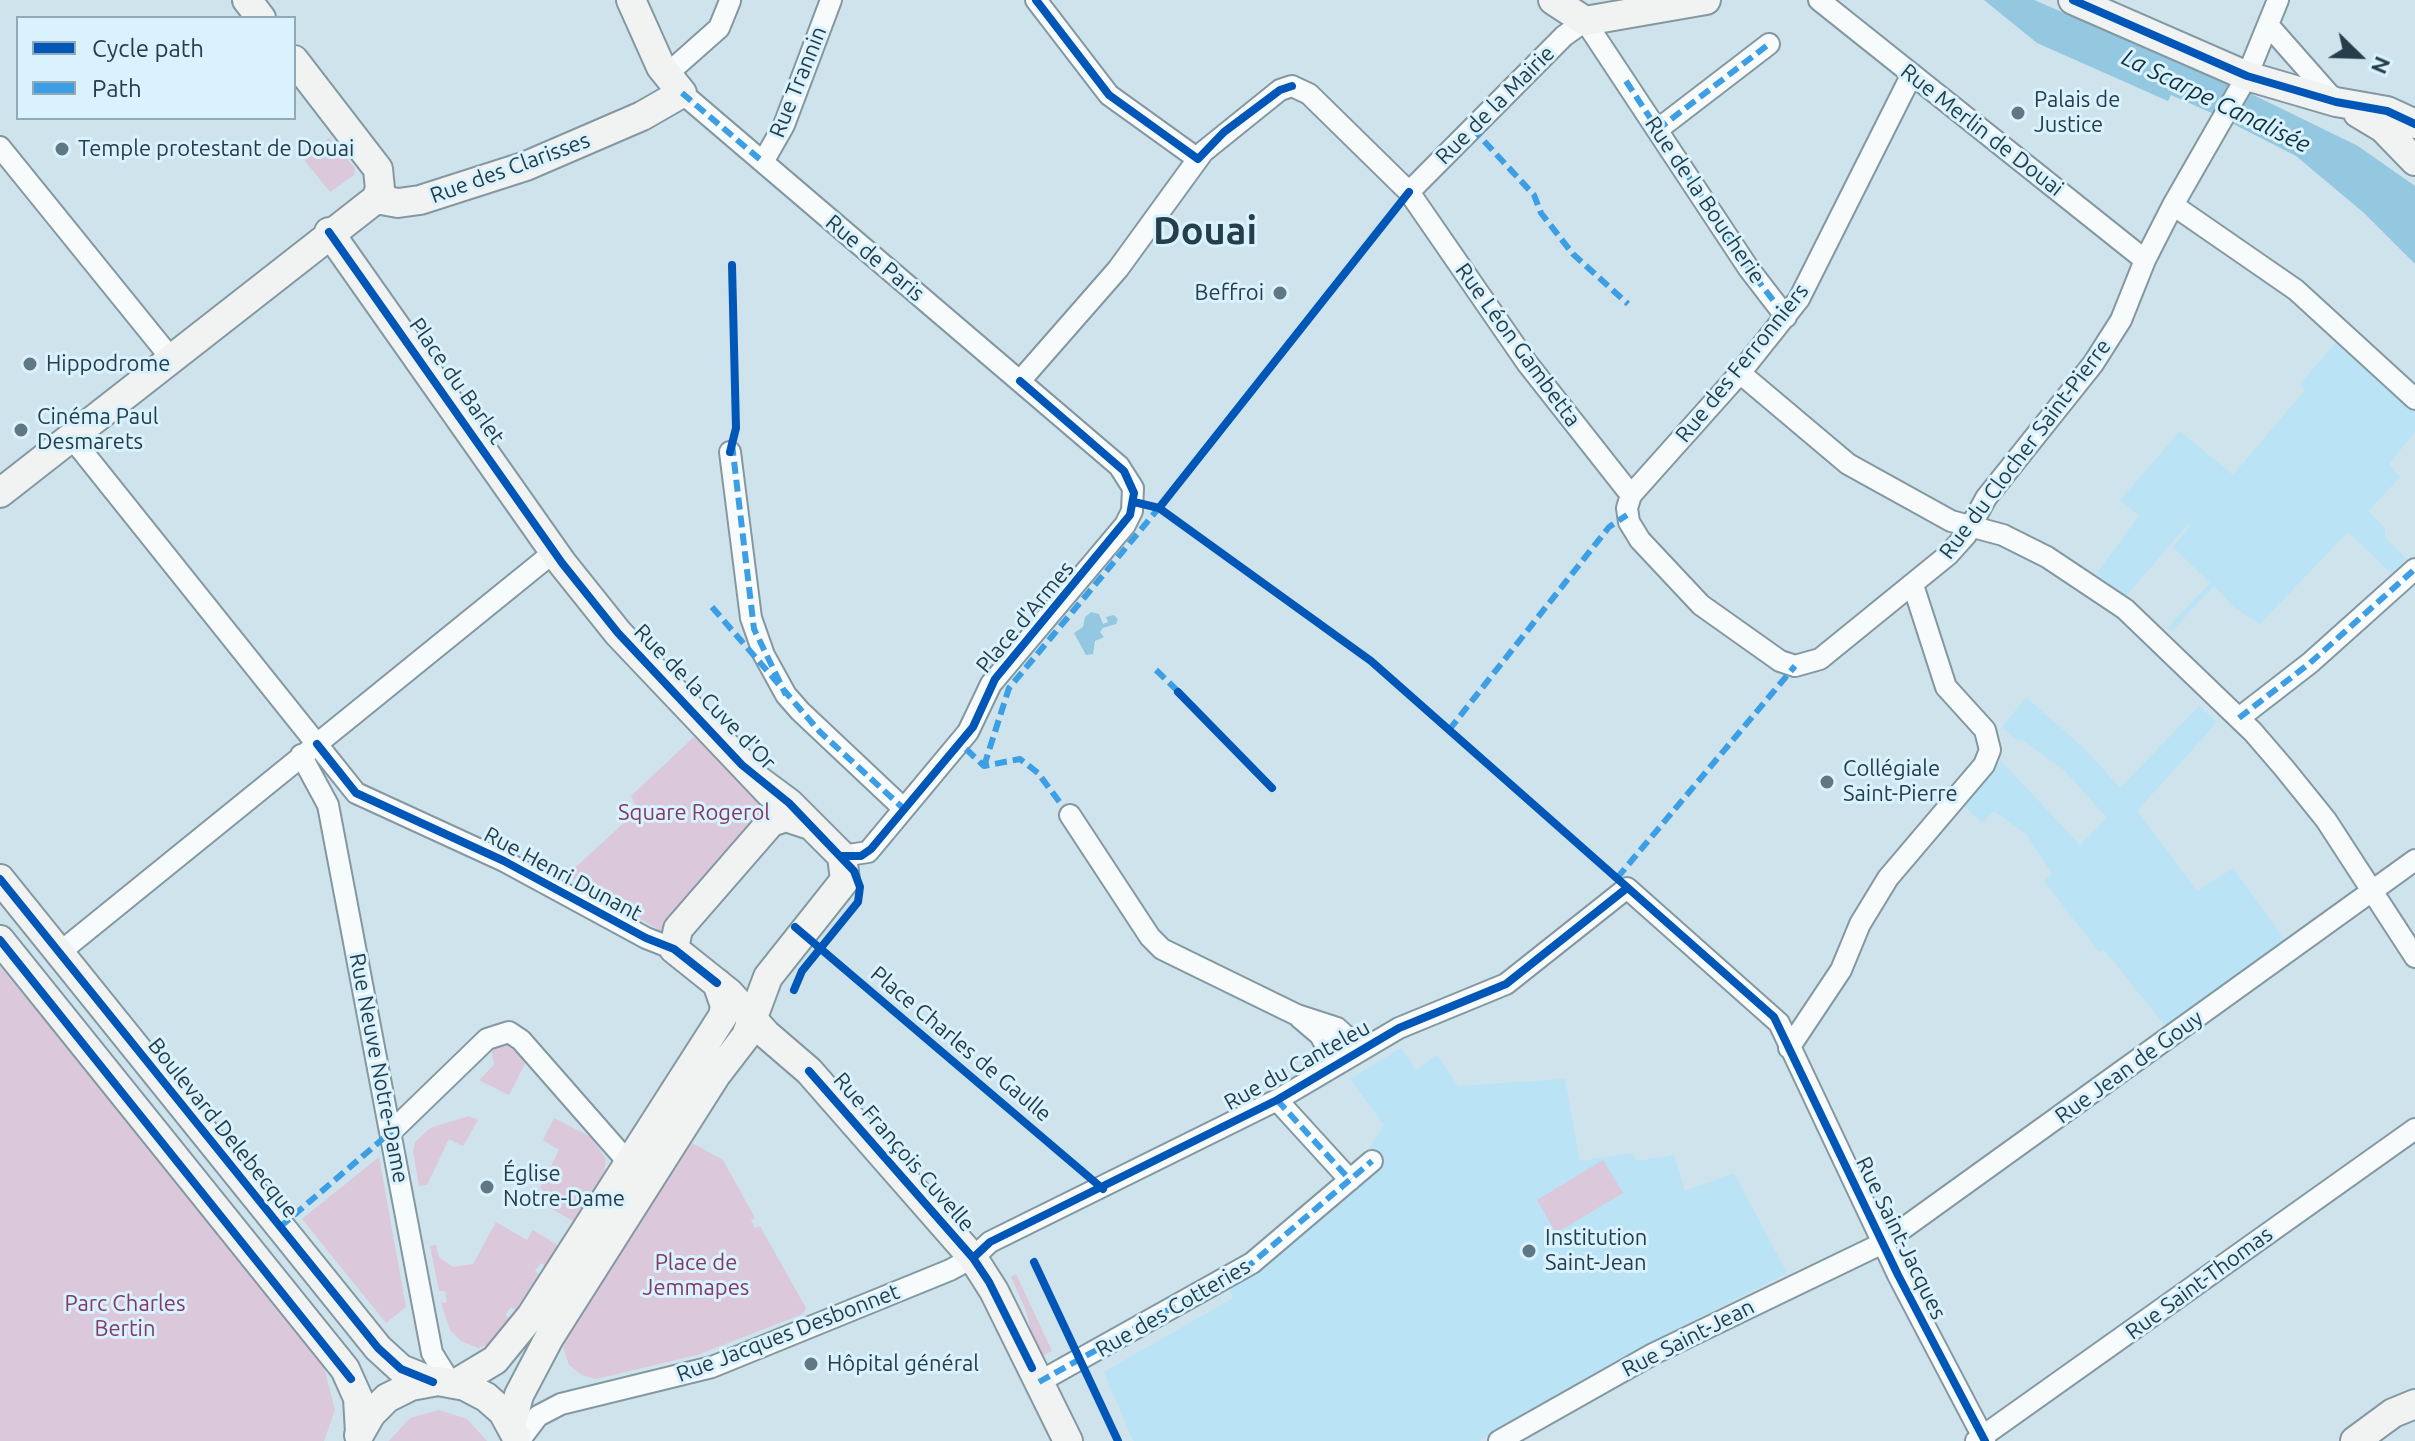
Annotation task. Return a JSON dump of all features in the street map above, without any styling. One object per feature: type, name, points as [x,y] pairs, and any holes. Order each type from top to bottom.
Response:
[{"type":"street","points":[[247,0],[259,16]]},
{"type":"street","name":"Rue de Paris","points":[[631,0],[674,84],[1124,471],[1132,484],[1134,502]]},
{"type":"street","name":"Rue Trannin","points":[[763,162],[784,125],[831,0]]},
{"type":"street","points":[[1020,381],[1118,269],[1198,159],[1109,95],[1036,0]]},
{"type":"street","points":[[1553,0],[1595,13],[1706,0]]},
{"type":"street","name":"Rue Merlin de Douai","points":[[1819,0],[2145,260]]},
{"type":"street","points":[[2073,0],[2245,80],[2387,111],[2415,124]]},
{"type":"street","name":"Rue du Clocher Saint-Pierre","points":[[1795,666],[1820,659],[1948,555],[1970,528],[1986,498],[2103,349],[2128,305],[2145,260],[2173,205],[2245,80],[2278,0]]},
{"type":"street","points":[[674,84],[719,28],[730,1]]},
{"type":"street","name":"Rue de la Boucherie","points":[[1595,13],[1599,48],[1626,81],[1749,269],[1786,317]]},
{"type":"street","name":"Rue de la Mairie","points":[[1409,192],[1564,36],[1595,13]]},
{"type":"street","points":[[2269,26],[2336,102],[2383,128],[2415,161]]},
{"type":"street","points":[[1657,130],[1769,44]]},
{"type":"street","points":[[0,493],[329,232],[376,199],[380,189],[378,169],[296,63]]},
{"type":"street","name":"Rue des Ferronniers","points":[[1629,505],[1786,317],[1830,243],[1912,74]]},
{"type":"street","name":"Rue des Clarisses","points":[[376,199],[398,203],[420,200],[526,166],[642,116],[674,84]]},
{"type":"street","name":"Rue Léon Gambetta","points":[[1198,159],[1224,132],[1280,90],[1292,86],[1309,94],[1409,192],[1629,505],[1640,540],[1701,605],[1780,661],[1795,666]]},
{"type":"street","points":[[0,147],[170,357]]},
{"type":"street","points":[[2173,205],[2296,290],[2415,399]]},
{"type":"street","name":"Place du Barlet","points":[[329,232],[554,552]]},
{"type":"street","points":[[1740,373],[1848,464],[1970,528],[2003,535],[2095,586],[2138,621],[2239,718],[2326,820],[2415,957]]},
{"type":"street","points":[[71,437],[309,749]]},
{"type":"street","points":[[730,452],[754,629],[786,695],[828,741],[910,802]]},
{"type":"street","name":"Place d'Armes","points":[[842,856],[861,856],[868,852],[973,727],[991,684],[1125,525],[1134,502]]},
{"type":"street","points":[[59,953],[554,552]]},
{"type":"street","name":"Rue de la Cuve d'Or","points":[[554,552],[624,640],[758,780],[773,800],[774,811],[768,825]]},
{"type":"street","points":[[2239,718],[2310,663],[2415,569]]},
{"type":"street","points":[[1789,1048],[1841,970],[1860,924],[1888,878],[1984,765],[1990,750],[1985,730],[1946,687],[1913,585]]},
{"type":"street","name":"Rue Henri Dunant","points":[[309,749],[356,793],[480,850],[646,938],[674,949],[754,1021]]},
{"type":"street","name":"Rue Neuve Notre-Dame","points":[[309,749],[328,805],[432,1353],[446,1383]]},
{"type":"street","name":"Rue de la Cuve d'Or","points":[[758,780],[789,803],[842,856]]},
{"type":"street","points":[[1070,815],[1155,943],[1189,964],[1297,1015],[1337,1028],[1360,1049]]},
{"type":"street","points":[[674,949],[678,929],[768,825],[786,817],[807,824]]},
{"type":"street","points":[[516,1436],[519,1395],[549,1338],[754,1021],[763,986],[842,886],[846,871],[842,856]]},
{"type":"street","name":"Rue Jean de Gouy","points":[[1883,1243],[2415,860]]},
{"type":"street","name":"Boulevard Delebecque","points":[[0,879],[385,1356],[401,1369],[489,1399],[516,1436]]},
{"type":"street","name":"Rue Saint-Jacques","points":[[1627,888],[1774,1017],[1981,1440]]},
{"type":"street","name":"Rue du Canteleu","points":[[973,1258],[990,1242],[1277,1100],[1411,1022],[1506,984],[1627,888]]},
{"type":"street","points":[[0,940],[345,1369],[358,1398],[359,1437]]},
{"type":"street","points":[[784,957],[774,988],[774,1016],[780,1032],[809,1071]]},
{"type":"street","points":[[359,1437],[371,1414],[387,1398],[406,1388],[446,1383],[489,1365],[520,1332],[720,1020],[721,994]]},
{"type":"street","points":[[1297,1015],[1320,1035],[1336,1064]]},
{"type":"street","name":"Rue François Cuvelle","points":[[754,1021],[809,1071],[973,1258],[989,1282],[1068,1441]]},
{"type":"street","points":[[392,1131],[487,1039],[509,1032],[521,1040],[628,1162]]},
{"type":"street","points":[[1277,1100],[1350,1180]]},
{"type":"street","name":"Rue Saint-Thomas","points":[[1981,1440],[2415,1129]]},
{"type":"street","name":"Rue des Cotteries","points":[[1039,1382],[1241,1270],[1372,1161]]},
{"type":"street","name":"Rue Saint-Jean","points":[[1499,1441],[1653,1354],[1883,1243]]},
{"type":"street","name":"Rue Jacques Desbonnet","points":[[516,1436],[531,1422],[561,1404],[712,1367],[807,1331],[973,1258]]},
{"type":"street","points":[[2355,1441],[2393,1413],[2415,1404]]},
{"type":"shaded area","points":[[2339,339],[2415,412],[2415,432],[2389,464],[2400,477],[2368,511],[2385,528],[2385,538],[2407,559],[2391,573],[2348,532],[2260,624],[2235,608],[2214,586],[2172,631],[2168,627],[2210,583],[2173,547],[2190,526],[2188,524],[2126,596],[2096,574],[2139,516],[2120,500],[2180,431],[2233,475],[2305,390],[2300,384]]},
{"type":"shaded area","points":[[2026,697],[2086,750],[2120,788],[2199,706],[2217,722],[2137,811],[2197,891],[2233,868],[2287,943],[2167,1028],[2104,950],[2099,952],[2044,881],[2052,874],[2026,834],[1994,811],[1982,823],[1963,805],[2001,761],[2080,845],[2107,818],[2065,771],[2021,739],[2018,742],[2002,727]]},
{"type":"shaded area","name":"Institution Saint-Jean","points":[[1401,1048],[1416,1070],[1437,1055],[1458,1086],[1565,1079],[1580,1161],[1633,1153],[1636,1161],[1674,1155],[1685,1191],[1734,1173],[1787,1273],[1622,1357],[1479,1441],[1133,1441],[1104,1372],[1233,1298],[1228,1287],[1267,1265],[1381,1166],[1367,1152],[1384,1125],[1350,1079]]},
{"type":"green space","points":[[329,138],[355,168],[354,175],[330,192],[305,161]]},
{"type":"green space","name":"Square Rogerol","points":[[696,735],[769,809],[664,933],[567,875],[638,810],[631,796]]},
{"type":"green space","name":"Parc Charles Bertin","points":[[0,966],[322,1359],[335,1410],[324,1441],[0,1441]]},
{"type":"green space","points":[[502,1039],[529,1056],[509,1095],[479,1080],[494,1065],[491,1046]]},
{"type":"green space","points":[[469,1116],[478,1120],[463,1146],[449,1139],[427,1185],[419,1186],[413,1151],[415,1142],[430,1128]]},
{"type":"green space","points":[[554,1118],[591,1137],[606,1159],[604,1174],[575,1222],[548,1207],[553,1198],[540,1188],[559,1150],[543,1140]]},
{"type":"green space","name":"Place de Jemmapes","points":[[692,1143],[723,1160],[755,1218],[751,1220],[755,1228],[760,1226],[806,1308],[803,1314],[697,1355],[596,1379],[582,1375],[569,1365],[561,1341]]},
{"type":"green space","points":[[379,1157],[406,1307],[386,1323],[302,1219]]},
{"type":"green space","points":[[1603,1160],[1623,1193],[1556,1233],[1537,1200]]},
{"type":"green space","points":[[496,1222],[527,1240],[533,1230],[559,1246],[546,1266],[541,1263],[535,1271],[540,1275],[515,1310],[511,1307],[505,1315],[509,1319],[490,1344],[478,1348],[461,1341],[450,1330],[441,1303],[447,1302],[445,1291],[439,1291],[430,1246],[436,1245],[439,1257],[453,1267],[473,1264]]},
{"type":"green space","points":[[1016,1274],[1052,1351],[1039,1358],[1025,1308],[1011,1277]]},
{"type":"green space","points":[[439,1410],[467,1419],[487,1441],[389,1441],[410,1418]]},
{"type":"water","name":"La Scarpe Canalisée","points":[[1984,0],[2034,0],[2229,83],[2358,146],[2415,186],[2415,264],[2364,213],[2296,156],[2171,95],[2168,101],[2037,43]]},
{"type":"water","points":[[1091,612],[1099,614],[1103,624],[1108,622],[1106,617],[1114,615],[1118,619],[1116,624],[1103,628],[1100,632],[1104,637],[1095,641],[1093,654],[1086,655],[1074,633],[1083,627],[1085,617]]},
{"type":"marked path","points":[[1657,130],[1769,44]]},
{"type":"marked path","points":[[1626,81],[1749,269],[1786,317]]},
{"type":"marked path","points":[[682,93],[763,162]]},
{"type":"marked path","points":[[1472,128],[1534,195],[1541,213],[1573,254],[1628,304]]},
{"type":"marked path","points":[[732,444],[754,629],[786,695]]},
{"type":"marked path","points":[[984,766],[1009,688],[1163,503]]},
{"type":"marked path","points":[[1449,730],[1609,527],[1627,515]]},
{"type":"marked path","points":[[2239,718],[2310,663],[2415,569]]},
{"type":"marked path","points":[[712,607],[820,732],[904,809]]},
{"type":"marked path","points":[[1617,878],[1795,666]]},
{"type":"marked path","points":[[1156,670],[1182,695]]},
{"type":"marked path","points":[[966,749],[984,766],[1020,759],[1038,773],[1061,804]]},
{"type":"marked path","points":[[1277,1100],[1350,1180]]},
{"type":"marked path","points":[[280,1227],[392,1131]]},
{"type":"marked path","points":[[1039,1382],[1252,1263],[1372,1161]]},
{"type":"cycle path","points":[[1036,0],[1109,95],[1198,159],[1224,132],[1280,90],[1292,86]]},
{"type":"cycle path","points":[[2073,0],[2247,76],[2336,102],[2387,111],[2415,124]]},
{"type":"cycle path","points":[[1159,508],[1409,192]]},
{"type":"cycle path","points":[[329,232],[562,563],[618,633],[742,765],[789,803],[854,871],[860,887],[858,902],[802,971],[794,990]]},
{"type":"cycle path","points":[[730,452],[736,428],[732,265]]},
{"type":"cycle path","points":[[842,856],[861,856],[871,849],[973,727],[995,679],[1130,515],[1134,493],[1124,471],[1020,381]]},
{"type":"cycle path","points":[[1134,502],[1159,508],[1371,661],[1774,1017],[1898,1275],[1985,1441]]},
{"type":"cycle path","points":[[1178,692],[1272,788]]},
{"type":"cycle path","points":[[317,744],[356,793],[504,861],[646,938],[674,949],[717,983]]},
{"type":"cycle path","points":[[0,879],[378,1348],[401,1369],[433,1382]]},
{"type":"cycle path","points":[[973,1258],[990,1242],[1277,1100],[1399,1028],[1506,984],[1627,888]]},
{"type":"cycle path","name":"Place Charles de Gaulle","points":[[795,927],[1103,1189]]},
{"type":"cycle path","points":[[0,940],[351,1379]]},
{"type":"cycle path","points":[[809,1071],[973,1258],[989,1282],[1032,1368]]},
{"type":"cycle path","points":[[1034,1262],[1118,1441]]},
{"type":"place","name":"Palais de Justice","points":[[2018,113]]},
{"type":"place","name":"Temple protestant de Douai","points":[[62,149]]},
{"type":"place","name":"Beffroi","points":[[1280,293]]},
{"type":"place","name":"Hippodrome","points":[[30,364]]},
{"type":"place","name":"Cinéma Paul Desmarets","points":[[21,430]]},
{"type":"place","name":"Collégiale Saint-Pierre","points":[[1827,782]]},
{"type":"place","name":"Église Notre-Dame","points":[[487,1187]]},
{"type":"place","name":"Institution Saint-Jean","points":[[1529,1251]]},
{"type":"place","name":"Hôpital général","points":[[811,1364]]},
{"type":"district","name":"Douai","points":[[1205,231]]}]
